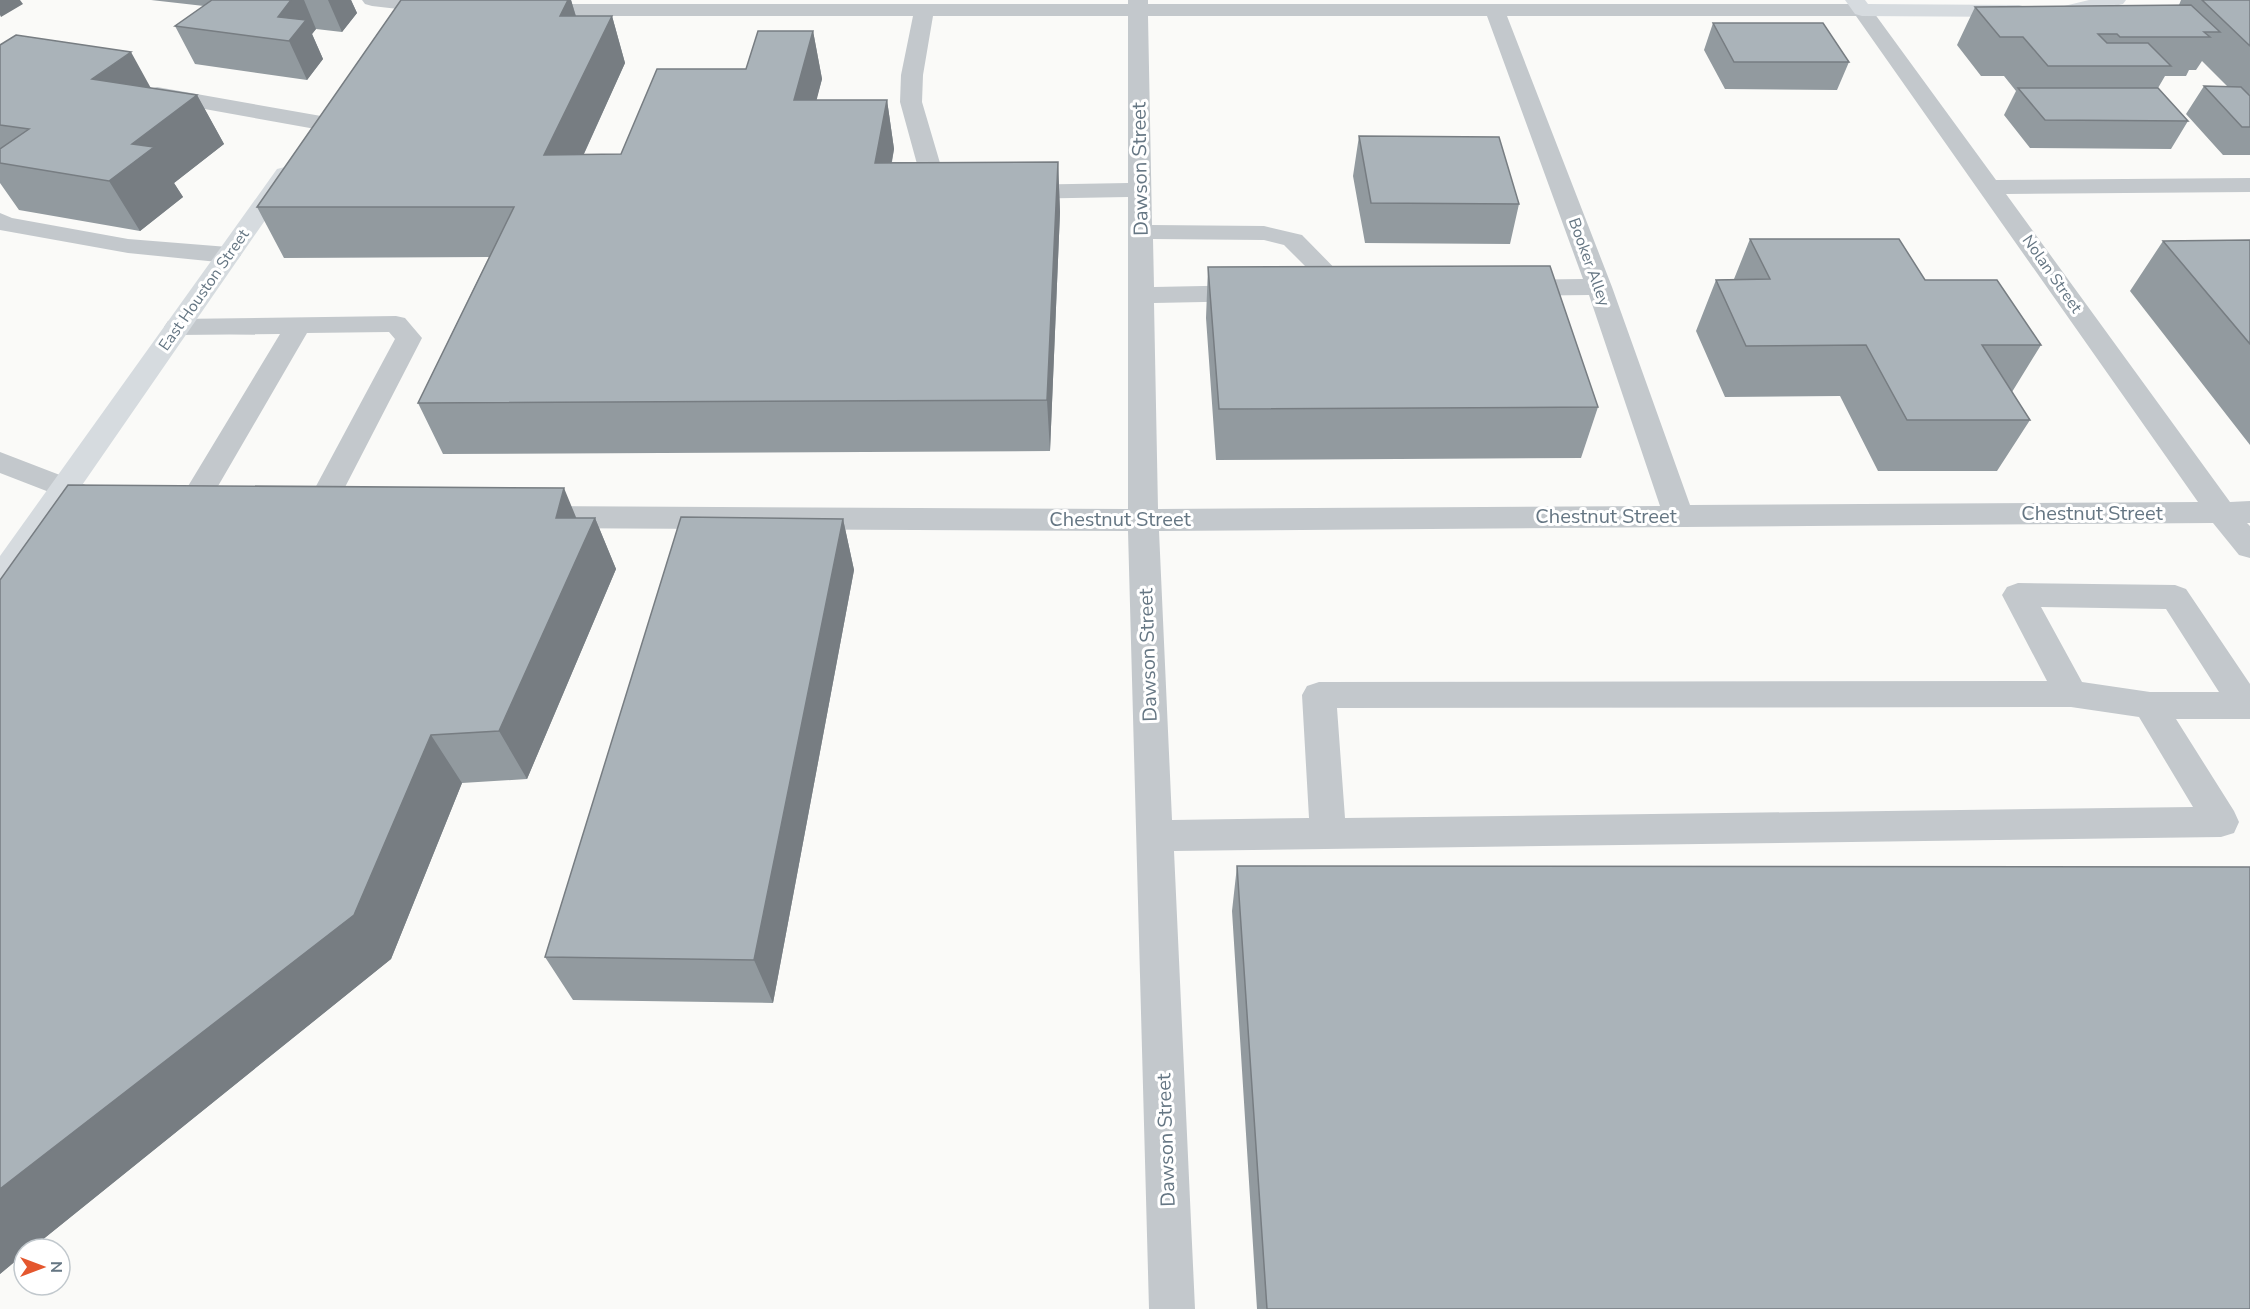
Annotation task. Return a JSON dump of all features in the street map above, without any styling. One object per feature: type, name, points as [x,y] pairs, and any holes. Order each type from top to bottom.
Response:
[{"type":"main road","points":[[1859,5],[2067,11],[2116,0]]},
{"type":"main road","name":"East Houston Street","points":[[0,580],[316,130]]},
{"type":"street","points":[[372,0],[401,9],[458,10]]},
{"type":"street","points":[[506,10],[1139,5],[1464,5],[1495,10],[1633,5],[1859,5]]},
{"type":"street","name":"Dawson Street","points":[[1139,5],[1143,520],[1172,1309]]},
{"type":"street","name":"Nolan Street","points":[[1859,5],[1989,186],[2236,512],[2250,548]]},
{"type":"street","points":[[916,6],[911,102],[929,164],[946,186],[984,193],[1140,190]]},
{"type":"street","name":"Booker Alley","points":[[1495,10],[1599,287],[1678,515]]},
{"type":"street","points":[[2067,11],[2136,11]]},
{"type":"street","points":[[134,90],[316,130]]},
{"type":"street","points":[[1989,186],[2250,185]]},
{"type":"street","points":[[0,220],[4,224],[128,246],[228,255]]},
{"type":"street","points":[[1141,232],[1264,233],[1280,236],[1293,240],[1355,291],[1308,292]]},
{"type":"street","points":[[1483,289],[1599,287]]},
{"type":"street","points":[[1141,295],[1272,292]]},
{"type":"street","points":[[177,327],[396,324],[409,338],[303,516],[351,517]]},
{"type":"street","points":[[221,516],[174,516],[298,326]]},
{"type":"street","points":[[0,462],[117,508]]},
{"type":"street","name":"Chestnut Street","points":[[507,517],[1143,520],[2236,512]]},
{"type":"street","points":[[2071,694],[2018,595],[2175,597],[2248,706]]},
{"type":"street","points":[[1328,833],[1319,695],[2071,694],[2150,705],[2248,706]]},
{"type":"street","points":[[1155,836],[2221,822],[2150,705]]},
{"type":"building","points":[[212,0],[291,0],[278,17],[306,20],[289,41],[175,26]]},
{"type":"building","points":[[401,0],[568,0],[560,16],[612,16],[544,155],[621,154],[657,69],[746,69],[758,31],[813,31],[794,100],[887,100],[875,163],[1058,162],[1047,400],[418,403],[514,207],[257,207]]},
{"type":"building","points":[[2202,0],[2250,0],[2250,46]]},
{"type":"building","points":[[2191,5],[2220,32],[2204,32],[2210,37],[2120,37],[2117,34],[2098,34],[2107,43],[2148,43],[2171,66],[2048,66],[2023,37],[2000,37],[1975,7]]},
{"type":"building","points":[[1713,23],[1823,23],[1849,62],[1734,62]]},
{"type":"building","points":[[16,35],[131,52],[92,79],[197,95],[132,144],[154,147],[109,181],[0,163],[0,149],[29,129],[0,125],[0,45]]},
{"type":"building","points":[[2204,86],[2241,87],[2250,96],[2250,127],[2242,127]]},
{"type":"building","points":[[2018,88],[2158,88],[2188,121],[2045,120]]},
{"type":"building","points":[[1359,136],[1499,137],[1519,204],[1371,203]]},
{"type":"building","points":[[1750,239],[1899,239],[1925,280],[1997,280],[2041,345],[1982,345],[2030,420],[1907,420],[1866,345],[1746,346],[1716,280],[1770,279]]},
{"type":"building","points":[[2250,240],[2250,344],[2163,241]]},
{"type":"building","points":[[1550,266],[1598,407],[1219,409],[1208,267]]},
{"type":"building","points":[[68,485],[564,488],[556,518],[595,518],[499,731],[431,735],[354,915],[0,1189],[0,580]]},
{"type":"building","points":[[681,517],[843,519],[754,960],[545,957]]},
{"type":"building","points":[[1237,866],[2250,867],[2250,1309],[1267,1309]]}]
